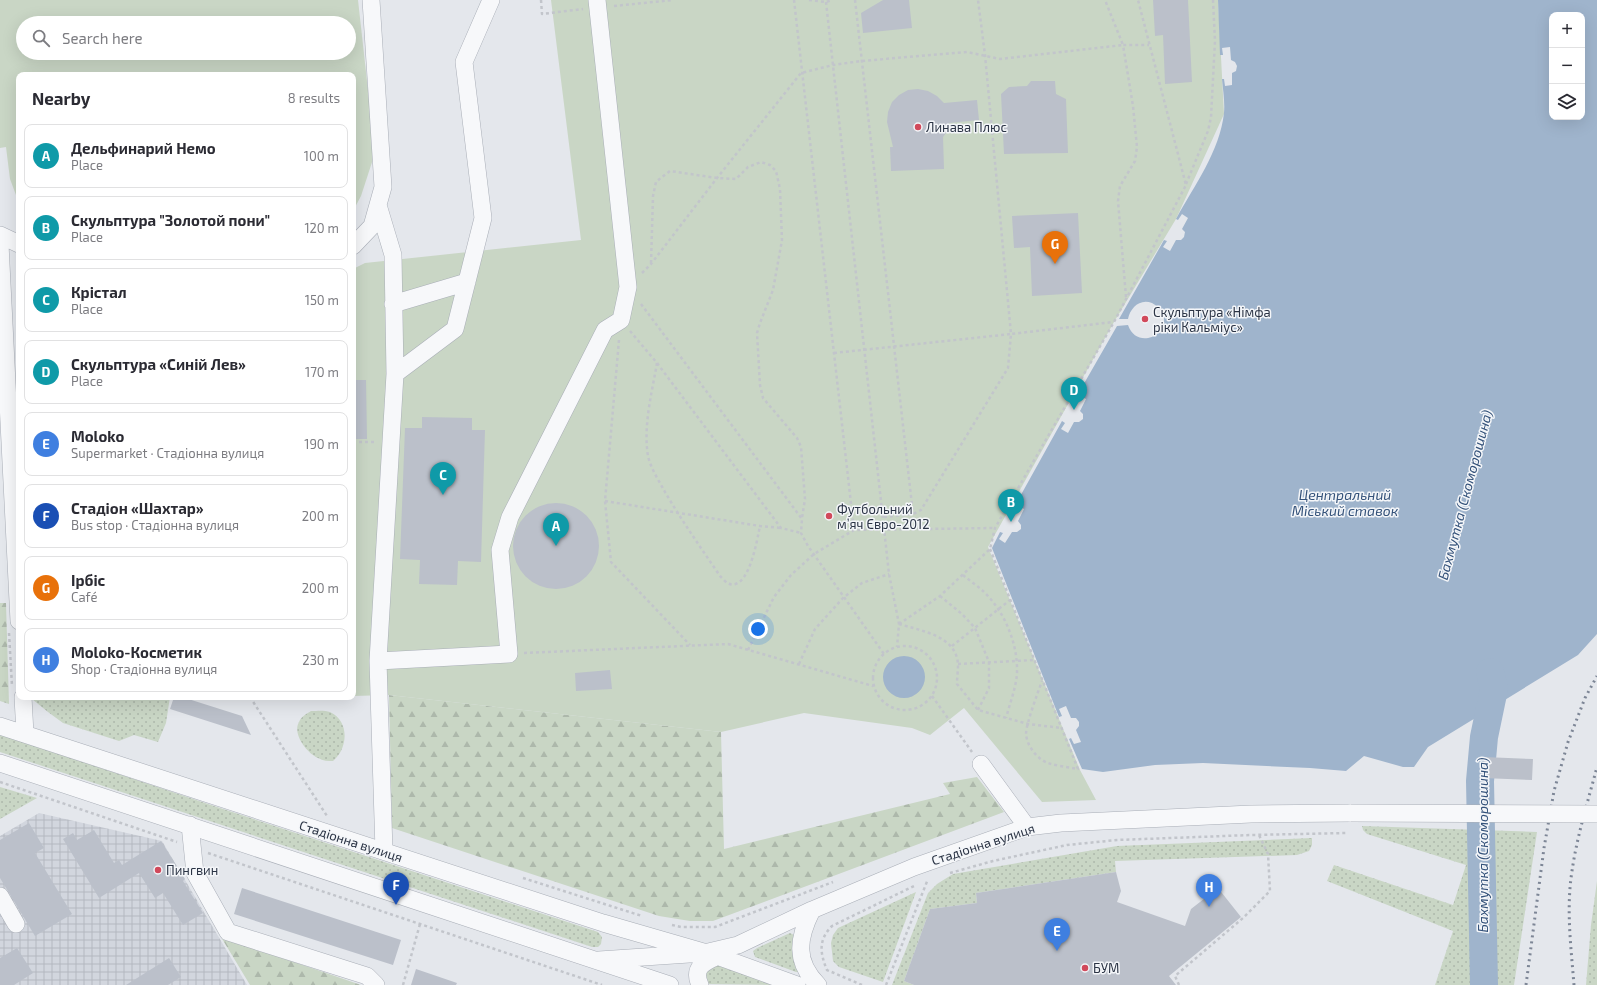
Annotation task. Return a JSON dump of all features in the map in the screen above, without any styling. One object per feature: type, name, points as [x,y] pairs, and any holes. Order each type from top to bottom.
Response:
[{"type":"street","points":[[356,243],[372,226],[383,187],[371,0]]},
{"type":"street","points":[[395,374],[455,329],[483,218],[464,62],[491,0]]},
{"type":"street","points":[[378,661],[509,654],[500,550],[510,517],[605,330],[621,320],[628,287],[597,0]]},
{"type":"street","points":[[378,205],[392,255],[395,374],[378,661],[384,851]]},
{"type":"street","points":[[0,235],[16,243]]},
{"type":"street","points":[[0,244],[16,561]]},
{"type":"street","points":[[393,304],[467,282]]},
{"type":"street","points":[[23,700],[25,734]]},
{"type":"street","name":"Стадіонна вулиця","points":[[0,726],[603,923],[710,954],[797,985]]},
{"type":"street","points":[[0,763],[599,960],[670,985]]},
{"type":"street","points":[[981,764],[1027,827]]},
{"type":"street","name":"Стадіонна вулиця","points":[[700,985],[698,975],[699,968],[710,954],[738,945],[812,910],[914,867],[1027,827],[1061,822],[1251,814],[1597,814]]},
{"type":"street","points":[[190,825],[195,873],[228,932],[367,976],[376,985]]},
{"type":"street","points":[[0,896],[16,924]]},
{"type":"street","points":[[812,910],[802,933],[801,955],[804,967],[810,977],[818,985]]},
{"type":"street","points":[[599,960],[710,954]]},
{"type":"path","points":[[794,0],[801,73],[854,530]]},
{"type":"path","points":[[809,0],[826,2],[832,0]]},
{"type":"path","points":[[855,0],[913,514]]},
{"type":"path","points":[[884,517],[913,514],[921,510],[1008,368],[1010,334],[985,56],[978,0]]},
{"type":"path","points":[[1105,0],[1123,45],[1133,106],[1137,147],[1135,161],[1120,186],[1118,201],[1127,298]]},
{"type":"path","points":[[1138,0],[1186,185]]},
{"type":"path","points":[[899,624],[940,596],[990,549],[995,528],[1114,322],[1186,185],[1208,131],[1211,117],[1215,41],[1213,0]]},
{"type":"path","points":[[826,2],[884,517],[889,574],[899,624],[897,647]]},
{"type":"path","points":[[802,519],[628,287],[651,264],[717,178],[801,73],[833,65],[861,61],[967,52],[1000,59],[1123,45],[1149,45]]},
{"type":"path","points":[[651,264],[653,196],[656,182],[662,176],[670,171],[717,178],[736,179],[748,167],[761,162],[770,165],[776,171],[780,189],[782,240],[773,290],[757,333],[760,385],[763,398],[797,438],[801,447],[805,499],[801,533],[843,598],[884,654]]},
{"type":"path","points":[[621,320],[657,363],[781,528]]},
{"type":"path","points":[[621,320],[605,500],[611,562],[690,644]]},
{"type":"path","points":[[834,353],[1114,322]]},
{"type":"path","points":[[657,363],[648,420],[648,457],[654,473],[677,512],[720,576],[727,583],[735,584],[742,581],[748,572],[760,526]]},
{"type":"path","points":[[356,442],[391,441]]},
{"type":"path","points":[[605,500],[760,526],[781,528],[801,533]]},
{"type":"path","points":[[748,650],[774,597],[791,575],[814,554],[854,530],[995,528]]},
{"type":"path","points":[[990,549],[1078,769],[1046,762],[1035,754],[1028,744],[1026,734],[1028,724],[1042,681]]},
{"type":"path","points":[[799,664],[815,630],[843,598],[862,583],[889,574]]},
{"type":"path","points":[[963,575],[984,592],[999,609],[1010,632],[1017,660],[1014,690],[1006,718]]},
{"type":"path","points":[[940,596],[962,614],[975,628],[989,662],[989,688],[978,710]]},
{"type":"path","points":[[952,646],[1010,600]]},
{"type":"path","points":[[899,624],[934,634],[952,646],[958,664],[957,684],[978,710],[1028,724],[1062,728]]},
{"type":"path","points":[[509,654],[690,644],[728,644],[873,686]]},
{"type":"path","points":[[907,646],[916,648],[927,654],[934,664],[937,673],[937,683],[932,696],[926,703],[916,709],[906,711],[886,705],[878,697],[873,686],[873,674],[876,663],[884,654],[897,647],[907,646]]},
{"type":"path","points":[[958,664],[1034,660]]},
{"type":"path","points":[[932,696],[981,764]]},
{"type":"path","points":[[252,700],[327,816]]},
{"type":"path","points":[[0,782],[602,985]]},
{"type":"path","points":[[320,814],[334,818]]},
{"type":"path","points":[[943,875],[993,861],[1067,845],[1117,840],[1259,834],[1346,833]]},
{"type":"path","points":[[1179,985],[1175,976],[1243,918],[1270,891],[1268,854],[1259,834]]},
{"type":"path","points":[[516,876],[644,916]]},
{"type":"path","points":[[666,924],[682,927],[715,927],[840,879]]},
{"type":"path","points":[[886,985],[929,879],[922,882]]},
{"type":"path","points":[[862,985],[828,970],[821,953],[825,933],[832,926],[915,886]]},
{"type":"path","points":[[403,985],[420,924]]},
{"type":"shaded area","points":[[39,813],[162,841],[247,985],[0,985],[0,836]]},
{"type":"green space","points":[[0,0],[358,0],[375,153],[361,196],[356,205],[356,72],[16,72],[16,195],[10,179],[6,147],[0,148]]},
{"type":"green space","points":[[551,0],[1218,0],[1224,114],[1176,219],[1114,322],[988,547],[1080,770],[1096,800],[1042,802],[964,708],[930,735],[912,728],[804,713],[721,732],[389,695],[356,696],[356,268],[365,263],[581,240]]},
{"type":"green space","points":[[0,603],[6,603],[9,704],[0,701]]},
{"type":"green space","points":[[389,695],[721,732],[724,849],[950,794],[943,783],[977,777],[1004,812],[713,921],[690,921],[659,916],[392,828]]},
{"type":"green space","points":[[33,700],[170,700],[166,723],[158,742],[134,735],[119,741],[63,723]]},
{"type":"green space","points":[[311,711],[330,712],[336,716],[344,728],[345,735],[342,750],[333,761],[322,760],[314,756],[305,748],[299,737],[297,727],[299,722],[302,717]]},
{"type":"green space","points":[[0,734],[598,932],[602,937],[601,944],[598,947],[592,947],[0,752]]},
{"type":"green space","points":[[0,787],[37,798],[0,819]]},
{"type":"green space","points":[[1362,826],[1537,832],[1514,985],[1435,985],[1453,931],[1327,881],[1334,865],[1453,905],[1466,865],[1367,834],[1363,830]]},
{"type":"green space","points":[[1312,838],[1312,845],[1309,851],[1297,855],[1115,861],[1116,872],[976,893],[977,903],[930,909],[904,981],[914,985],[892,985],[928,893],[937,884],[953,874],[1117,846]]},
{"type":"green space","points":[[1597,881],[1597,985],[1586,985],[1591,925]]},
{"type":"green space","points":[[916,892],[883,982],[839,967],[833,961],[831,943],[833,935],[838,928]]},
{"type":"green space","points":[[790,933],[794,935],[798,972],[755,957],[753,951],[757,948]]},
{"type":"green space","points":[[221,937],[361,985],[250,985]]},
{"type":"green space","points":[[719,965],[775,985],[708,984],[705,976],[707,969]]},
{"type":"water","name":"Центральний Міський ставок","points":[[1218,0],[1597,0],[1597,634],[1578,655],[1428,747],[1414,767],[1403,767],[1364,756],[1346,771],[1203,763],[1155,765],[1103,772],[1082,769],[1069,739],[1071,738],[1074,744],[1081,742],[1076,730],[1079,726],[1079,722],[1076,718],[1071,718],[1066,706],[1059,709],[1062,716],[1059,717],[992,548],[1000,532],[1003,533],[999,539],[1005,543],[1012,532],[1017,532],[1021,529],[1021,525],[1018,521],[1024,509],[1018,506],[1014,512],[1012,511],[1062,421],[1065,423],[1061,429],[1068,433],[1074,422],[1079,422],[1083,419],[1083,414],[1080,411],[1086,399],[1080,396],[1076,402],[1074,401],[1117,326],[1128,325],[1133,333],[1139,337],[1146,338],[1159,332],[1163,326],[1164,319],[1161,311],[1155,305],[1148,302],[1143,302],[1136,305],[1131,311],[1128,319],[1119,319],[1164,240],[1167,241],[1163,247],[1170,251],[1176,240],[1181,240],[1184,237],[1185,232],[1182,229],[1188,218],[1182,214],[1178,220],[1176,219],[1212,155],[1222,127],[1224,100],[1222,79],[1224,79],[1225,86],[1232,85],[1232,73],[1236,71],[1237,66],[1235,62],[1231,60],[1230,47],[1222,48],[1223,55],[1220,55]]},
{"type":"water","points":[[900,656],[908,656],[919,662],[925,673],[925,681],[919,692],[908,698],[900,698],[889,692],[883,681],[883,673],[889,662]]},
{"type":"building","points":[[883,0],[909,0],[912,28],[863,33],[861,13]]},
{"type":"building","points":[[1153,0],[1188,0],[1192,82],[1165,84],[1163,35],[1155,36]]},
{"type":"building","points":[[1031,81],[1055,81],[1056,94],[1066,99],[1068,153],[1004,154],[1001,94],[1009,87],[1027,86]]},
{"type":"building","name":"Линава Плюс","points":[[918,89],[928,91],[937,96],[944,103],[977,100],[979,120],[949,123],[943,137],[944,169],[891,171],[890,147],[893,147],[887,122],[888,112],[892,102],[899,95],[908,90]]},
{"type":"building","points":[[1078,213],[1082,293],[1032,296],[1030,247],[1014,248],[1012,216]]},
{"type":"building","points":[[356,380],[366,380],[367,439],[356,439]]},
{"type":"building","points":[[422,417],[472,418],[472,430],[485,430],[481,562],[458,561],[457,585],[419,584],[420,560],[400,559],[405,428],[422,428]]},
{"type":"building","points":[[556,503],[573,506],[587,515],[596,529],[599,546],[596,563],[587,577],[573,586],[556,589],[539,586],[525,577],[516,563],[513,546],[516,529],[525,515],[539,506]]},
{"type":"building","points":[[610,670],[612,689],[576,691],[575,673]]},
{"type":"building","points":[[173,700],[191,700],[242,716],[251,735],[170,709]]},
{"type":"building","points":[[1484,757],[1533,759],[1532,780],[1483,778]]},
{"type":"building","points":[[29,823],[44,848],[35,853],[72,914],[35,936],[0,878],[0,840]]},
{"type":"building","points":[[94,830],[114,863],[119,860],[122,865],[161,841],[185,879],[183,881],[203,913],[183,925],[163,893],[155,898],[139,873],[99,898],[63,839],[73,833],[77,840]]},
{"type":"building","points":[[1116,872],[1121,891],[1117,902],[1185,926],[1191,909],[1218,888],[1241,917],[1169,976],[1176,985],[914,985],[904,981],[930,909],[977,903],[976,893]]},
{"type":"building","points":[[242,888],[401,940],[393,965],[234,914]]},
{"type":"building","points":[[17,948],[33,973],[14,985],[0,985],[0,958]]},
{"type":"building","points":[[169,958],[181,977],[168,985],[126,985]]},
{"type":"building","points":[[416,969],[457,983],[456,985],[411,985]]},
{"type":"waterway","name":"Бахмутка (Скоморошина)","points":[[1484,985],[1480,781],[1484,737],[1494,689],[1490,672]]},
{"type":"railway","points":[[1526,985],[1544,848],[1554,791],[1568,742],[1585,698],[1597,676]]},
{"type":"railway","points":[[1574,985],[1570,928],[1570,885],[1577,845],[1597,767]]},
{"type":"place","name":"Линава Плюс","points":[[918,127]]},
{"type":"place","name":"Ірбіс","points":[[1055,264]]},
{"type":"place","name":"Скульптура «Німфа ріки Кальміус»","points":[[1145,319]]},
{"type":"place","name":"Скульптура «Синій Лев»","points":[[1074,410]]},
{"type":"place","name":"Крістал","points":[[443,495]]},
{"type":"place","name":"Футбольний мʼяч Євро-2012","points":[[829,516]]},
{"type":"place","name":"Скульптура \"Золотой пони\"","points":[[1011,522]]},
{"type":"place","name":"Дельфинарий Немо","points":[[556,546]]},
{"type":"place","name":"Пингвин","points":[[158,870]]},
{"type":"place","name":"Стадіон «Шахтар»","points":[[396,905]]},
{"type":"place","name":"Moloko-Косметик","points":[[1209,907]]},
{"type":"place","name":"Moloko","points":[[1057,951]]},
{"type":"place","name":"БУМ","points":[[1085,968]]}]
